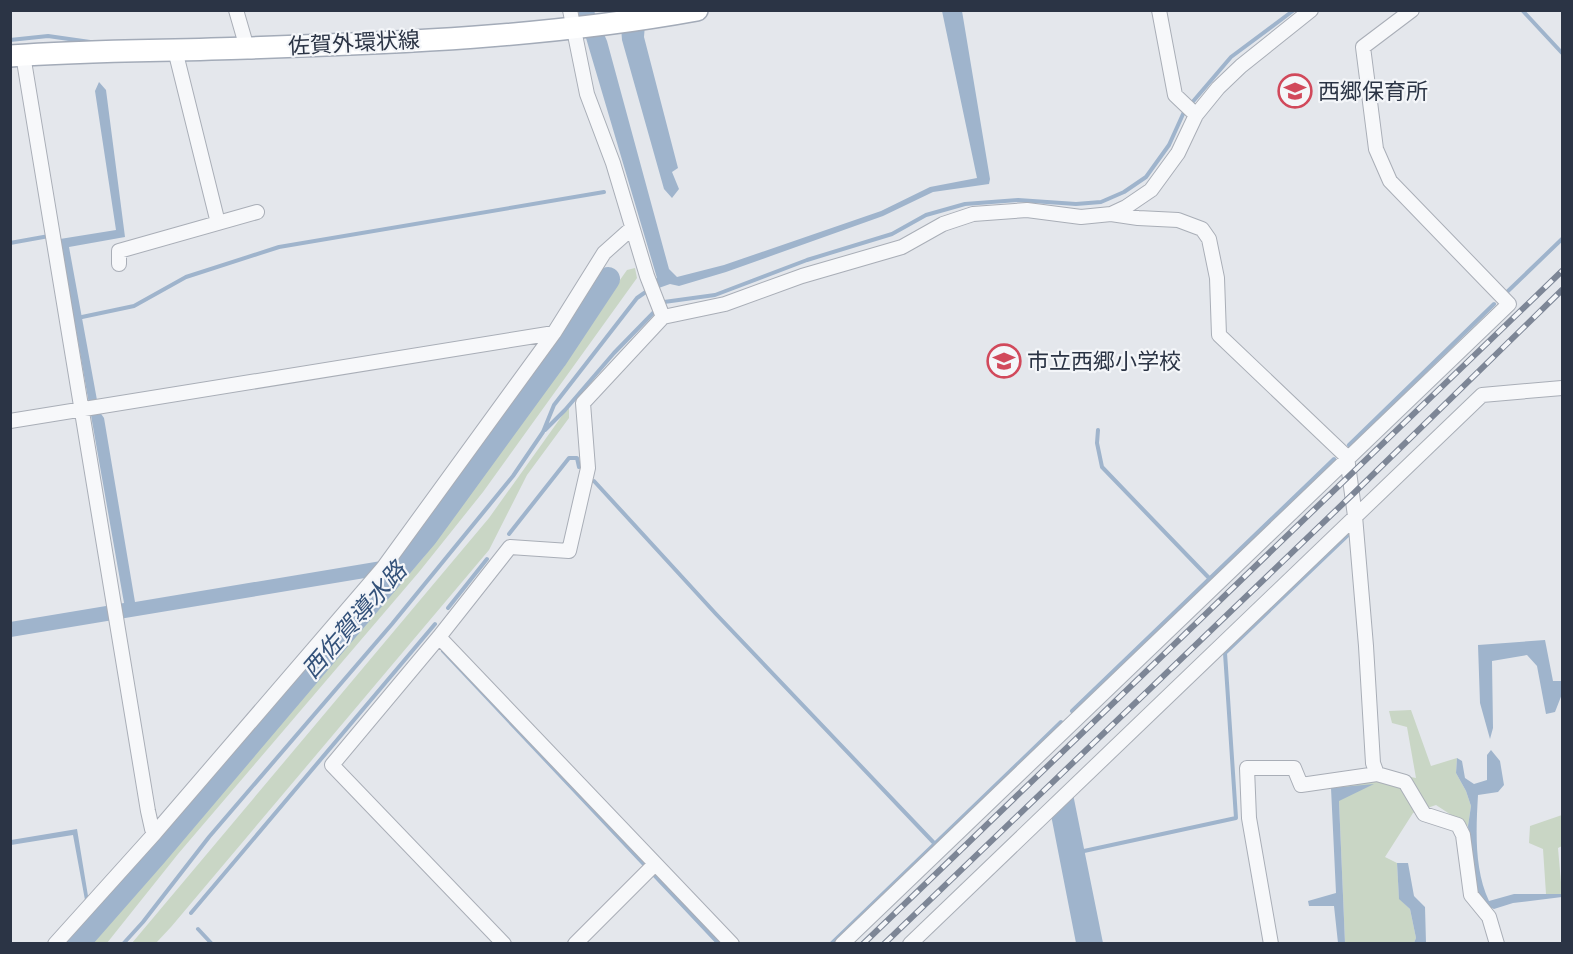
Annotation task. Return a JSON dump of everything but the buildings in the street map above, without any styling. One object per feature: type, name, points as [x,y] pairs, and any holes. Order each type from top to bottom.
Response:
[{"type":"main road","name":"佐賀外環状線","points":[[17,55],[421,40],[571,19],[656,18],[697,10]]},
{"type":"street","points":[[236,10],[247,48]]},
{"type":"street","points":[[1159,10],[1175,95],[1196,115]]},
{"type":"street","points":[[504,944],[332,765],[440,637],[510,547],[569,551],[588,468],[583,403],[663,317],[725,304],[802,276],[902,247],[943,224],[973,214],[1027,210],[1082,218],[1111,213],[1126,207],[1151,190],[1178,153],[1196,115],[1241,66],[1311,10]]},
{"type":"street","points":[[842,944],[1509,304],[1390,181],[1376,149],[1363,47],[1412,10]]},
{"type":"street","points":[[571,19],[587,94],[613,163],[647,276],[663,317]]},
{"type":"street","points":[[175,50],[218,223]]},
{"type":"street","points":[[17,55],[82,408],[148,811],[155,833]]},
{"type":"street","points":[[119,264],[119,251],[257,212]]},
{"type":"street","points":[[1111,213],[1138,218],[1178,220],[1202,228],[1209,239],[1217,278],[1219,335],[1347,457],[1355,516],[1373,763],[1377,774]]},
{"type":"street","points":[[55,944],[155,833],[383,568],[554,333],[604,254],[632,228]]},
{"type":"street","points":[[10,421],[554,333]]},
{"type":"street","points":[[910,944],[1482,395],[1563,388]]},
{"type":"street","points":[[440,637],[732,944]]},
{"type":"street","points":[[1271,944],[1249,818],[1247,768],[1294,768],[1301,785],[1377,774],[1406,782],[1424,814],[1458,825],[1463,834],[1471,895],[1489,917],[1497,944]]},
{"type":"street","points":[[575,944],[656,864]]},
{"type":"green space","points":[[635,268],[637,278],[483,492],[419,572],[178,854],[107,943],[87,943],[423,558],[627,270]]},
{"type":"green space","points":[[569,406],[569,418],[527,475],[489,550],[171,927],[156,943],[132,943],[489,518]]},
{"type":"green space","points":[[1411,710],[1431,766],[1457,758],[1456,773],[1471,806],[1468,826],[1436,805],[1413,813],[1385,857],[1397,863],[1399,898],[1410,909],[1416,938],[1414,943],[1345,943],[1336,777],[1368,769],[1416,778],[1407,727],[1392,723],[1389,711]]},
{"type":"green space","points":[[1562,815],[1562,846],[1558,848],[1562,894],[1546,894],[1543,849],[1529,843],[1530,826]]},
{"type":"water","points":[[578,11],[594,11],[607,41],[669,269],[677,277],[724,265],[881,211],[930,187],[977,178],[942,11],[962,11],[989,184],[933,192],[883,216],[726,272],[679,286],[670,284],[656,289],[653,280],[657,278]]},
{"type":"water","points":[[622,11],[646,11],[644,37],[678,168],[672,172],[679,189],[672,198],[664,189],[622,40],[620,14]]},
{"type":"water","points":[[99,82],[106,90],[125,237],[69,247],[99,411],[104,418],[135,602],[381,561],[365,578],[11,637],[10,622],[124,603],[60,239],[116,230],[95,91]]},
{"type":"water","points":[[1545,640],[1553,681],[1562,681],[1562,694],[1555,712],[1546,714],[1537,666],[1527,655],[1492,661],[1493,728],[1490,739],[1480,703],[1478,645]]},
{"type":"water","points":[[1491,750],[1500,761],[1504,785],[1498,792],[1478,795],[1478,863],[1489,901],[1514,894],[1562,894],[1562,897],[1513,903],[1494,909],[1482,904],[1475,890],[1468,826],[1471,806],[1456,773],[1457,758],[1462,761],[1465,778],[1474,784],[1487,780],[1487,755]]},
{"type":"water","points":[[1374,784],[1339,801],[1345,943],[1338,943],[1334,906],[1309,906],[1308,901],[1336,893],[1331,788]]},
{"type":"water","points":[[1073,794],[1103,943],[1076,943],[1051,815]]},
{"type":"water","points":[[77,829],[88,896],[85,900],[73,835],[11,845],[11,840]]},
{"type":"water","points":[[1397,863],[1408,863],[1414,896],[1425,907],[1426,943],[1414,943],[1416,938],[1410,909],[1399,899]]},
{"type":"waterway","points":[[661,305],[664,302],[715,295],[807,260],[892,234],[926,215],[965,204],[1018,200],[1076,204],[1101,202],[1124,192],[1146,177],[1169,145],[1184,112],[1231,57],[1294,10]]},
{"type":"waterway","points":[[1522,10],[1562,53]]},
{"type":"waterway","points":[[10,40],[48,36],[90,42]]},
{"type":"waterway","points":[[82,317],[134,306],[186,277],[279,247],[604,192]]},
{"type":"waterway","points":[[10,243],[49,236]]},
{"type":"waterway","points":[[1507,292],[1562,239]]},
{"type":"waterway","name":"西佐賀導水路","points":[[77,944],[426,536],[555,359],[608,279]]},
{"type":"waterway","points":[[123,944],[143,922],[209,837],[392,624],[513,476],[543,432],[554,405],[637,298],[650,289]]},
{"type":"waterway","points":[[1349,445],[1494,304]]},
{"type":"waterway","points":[[545,430],[656,310]]},
{"type":"waterway","points":[[1098,430],[1097,443],[1102,467],[1210,579]]},
{"type":"waterway","points":[[509,534],[569,458],[577,458],[579,467]]},
{"type":"waterway","points":[[1072,711],[1334,459]]},
{"type":"waterway","points":[[594,481],[716,614],[935,844]]},
{"type":"waterway","points":[[1084,851],[1236,818],[1225,653],[1349,534]]},
{"type":"waterway","points":[[448,608],[487,559]]},
{"type":"waterway","points":[[191,913],[435,624]]},
{"type":"waterway","points":[[443,651],[719,944]]},
{"type":"waterway","points":[[831,944],[1061,722]]},
{"type":"waterway","points":[[198,929],[212,944]]},
{"type":"railway","points":[[863,944],[1562,271]]},
{"type":"railway","points":[[884,944],[1562,290]]},
{"type":"place","name":"西郷保育所","points":[[1295,91]]},
{"type":"place","name":"市立西郷小学校","points":[[1004,361]]}]
